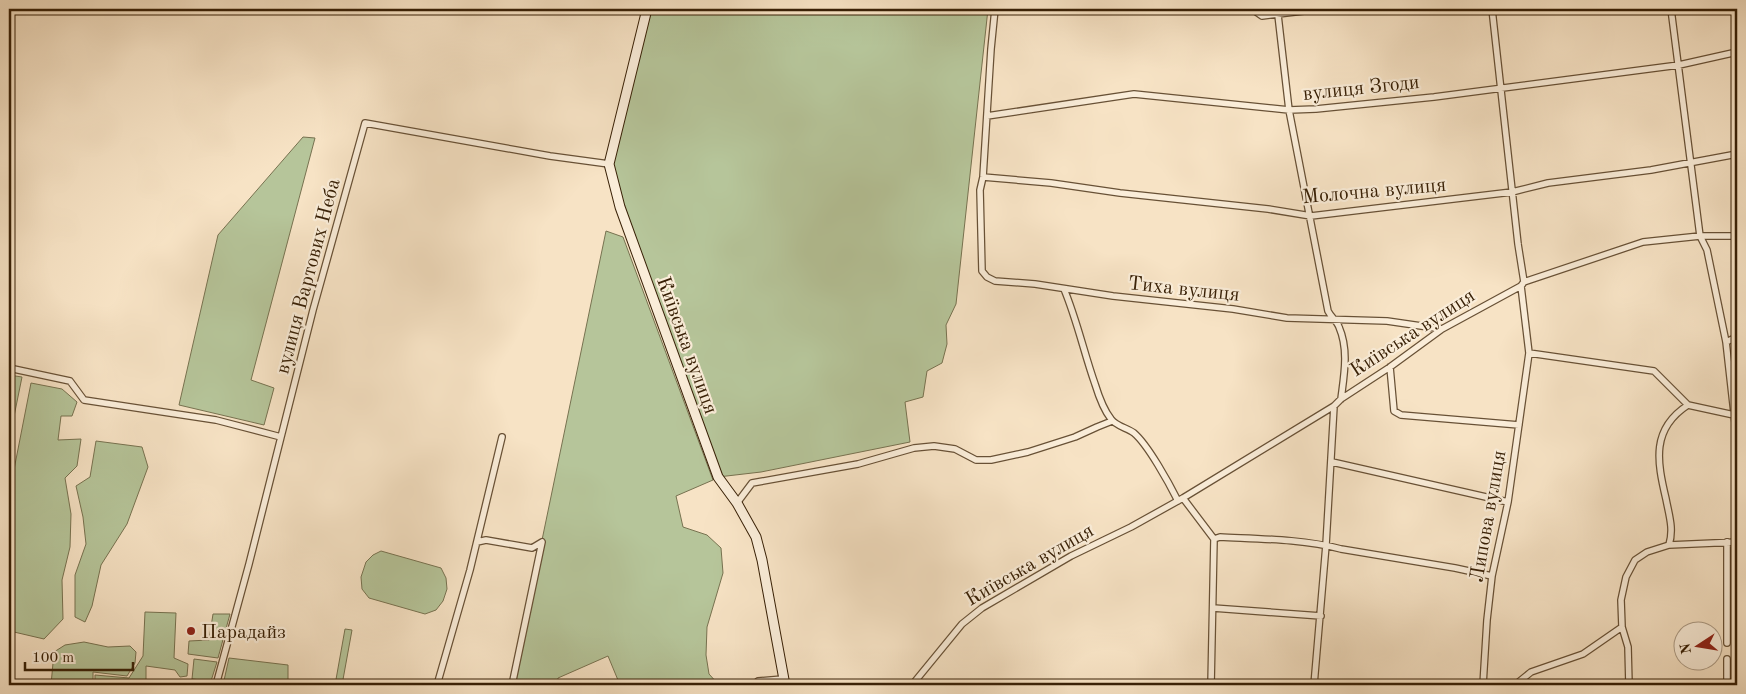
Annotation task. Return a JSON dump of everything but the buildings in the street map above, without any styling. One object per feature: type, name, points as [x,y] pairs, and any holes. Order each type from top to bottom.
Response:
[{"type":"street","name":"Київська вулиця","points":[[647,9],[609,164],[620,207],[718,478],[737,502],[748,521],[758,545],[784,682]]},
{"type":"street","points":[[983,177],[995,9]]},
{"type":"street","points":[[1252,9],[1262,16],[1321,9]]},
{"type":"street","name":"Липова вулиця","points":[[1483,685],[1492,576],[1508,502],[1529,353],[1492,9]]},
{"type":"street","points":[[1671,9],[1700,236],[1707,250],[1726,342],[1737,440]]},
{"type":"street","points":[[1278,14],[1290,110],[1328,311],[1335,319],[1344,341],[1346,358],[1341,399]]},
{"type":"street","name":"вулиця Згоди","points":[[987,116],[1134,94],[1290,110],[1316,110],[1679,65],[1737,52]]},
{"type":"street","name":"вулиця Вартових Неба","points":[[216,685],[249,564],[313,310],[365,123],[609,164]]},
{"type":"street","name":"Молочна вулиця","points":[[983,177],[1052,183],[1120,193],[1268,209],[1311,216],[1512,192],[1548,183],[1691,164],[1737,154]]},
{"type":"street","name":"Тиха вулиця","points":[[983,177],[980,190],[982,271],[987,277],[995,281],[1035,284],[1064,290],[1287,318],[1387,321],[1442,329]]},
{"type":"street","name":"Київська вулиця","points":[[912,685],[962,624],[982,608],[1071,556],[1132,527],[1180,499],[1334,406],[1341,399],[1390,367],[1442,329],[1523,284],[1643,242],[1700,236],[1737,236]]},
{"type":"street","points":[[1064,290],[1072,308],[1094,383],[1103,406],[1112,421],[1134,434],[1155,461],[1180,499],[1214,539],[1211,685]]},
{"type":"street","points":[[1726,342],[1737,337]]},
{"type":"street","points":[[1529,353],[1654,371],[1688,405],[1734,415]]},
{"type":"street","points":[[1390,367],[1394,411],[1401,415],[1519,425]]},
{"type":"street","points":[[9,368],[70,382],[84,400],[216,420],[281,437]]},
{"type":"street","points":[[1668,545],[1671,537],[1671,528],[1660,473],[1659,452],[1668,424],[1676,413],[1688,405]]},
{"type":"street","points":[[1314,685],[1332,462],[1334,406]]},
{"type":"street","points":[[737,502],[752,483],[858,464],[914,448],[934,446],[955,449],[976,460],[991,460],[1028,452],[1066,440],[1112,421]]},
{"type":"street","points":[[437,685],[477,542],[502,437]]},
{"type":"street","points":[[1332,462],[1508,502]]},
{"type":"street","points":[[1214,539],[1220,537],[1274,539],[1326,545],[1492,576]]},
{"type":"street","points":[[477,542],[486,540],[532,548],[542,542],[512,685]]},
{"type":"street","points":[[1727,542],[1727,644]]},
{"type":"street","points":[[1629,685],[1628,647],[1622,627],[1621,600],[1626,577],[1635,560],[1647,552],[1668,545],[1737,542]]},
{"type":"street","points":[[1213,608],[1320,616]]},
{"type":"street","points":[[1515,685],[1530,672],[1584,654],[1622,627]]},
{"type":"street","points":[[1727,659],[1727,685]]},
{"type":"street","points":[[753,685],[758,681],[784,682]]},
{"type":"green space","points":[[650,9],[988,9],[956,304],[946,325],[947,344],[942,363],[927,371],[923,397],[905,402],[910,442],[761,472],[718,477],[609,164]]},
{"type":"green space","points":[[303,137],[315,138],[251,380],[274,388],[264,425],[179,405],[218,235]]},
{"type":"green space","points":[[606,231],[623,237],[713,480],[676,496],[683,527],[707,535],[721,548],[723,573],[707,627],[706,655],[709,674],[719,685],[620,685],[608,656],[558,678],[557,685],[512,685]]},
{"type":"green space","points":[[9,375],[22,377],[9,441]]},
{"type":"green space","points":[[31,383],[62,389],[77,402],[72,416],[61,416],[58,440],[81,439],[77,466],[65,478],[71,514],[70,547],[62,580],[63,619],[44,639],[14,632],[9,637],[9,495]]},
{"type":"green space","points":[[96,441],[142,447],[148,467],[127,524],[101,565],[92,606],[85,622],[75,617],[75,575],[86,544],[83,517],[76,486],[90,477]]},
{"type":"green space","points":[[381,551],[441,568],[446,578],[447,589],[443,601],[436,610],[425,614],[369,598],[362,589],[361,577],[366,562],[373,555]]},
{"type":"green space","points":[[145,612],[176,613],[174,658],[188,664],[187,676],[180,677],[175,670],[146,666],[146,685],[95,685],[95,675],[129,678],[143,656]]},
{"type":"green space","points":[[213,614],[230,614],[218,658],[188,654],[189,641],[209,640]]},
{"type":"green space","points":[[345,629],[352,630],[342,685],[335,685]]},
{"type":"green space","points":[[84,642],[108,647],[130,646],[136,652],[135,663],[127,676],[93,672],[93,685],[51,685],[54,652],[65,645]]},
{"type":"green space","points":[[229,658],[288,665],[288,685],[223,685]]},
{"type":"green space","points":[[194,659],[217,662],[211,681],[192,679]]},
{"type":"place","name":"Парадайз","points":[[191,631]]}]
